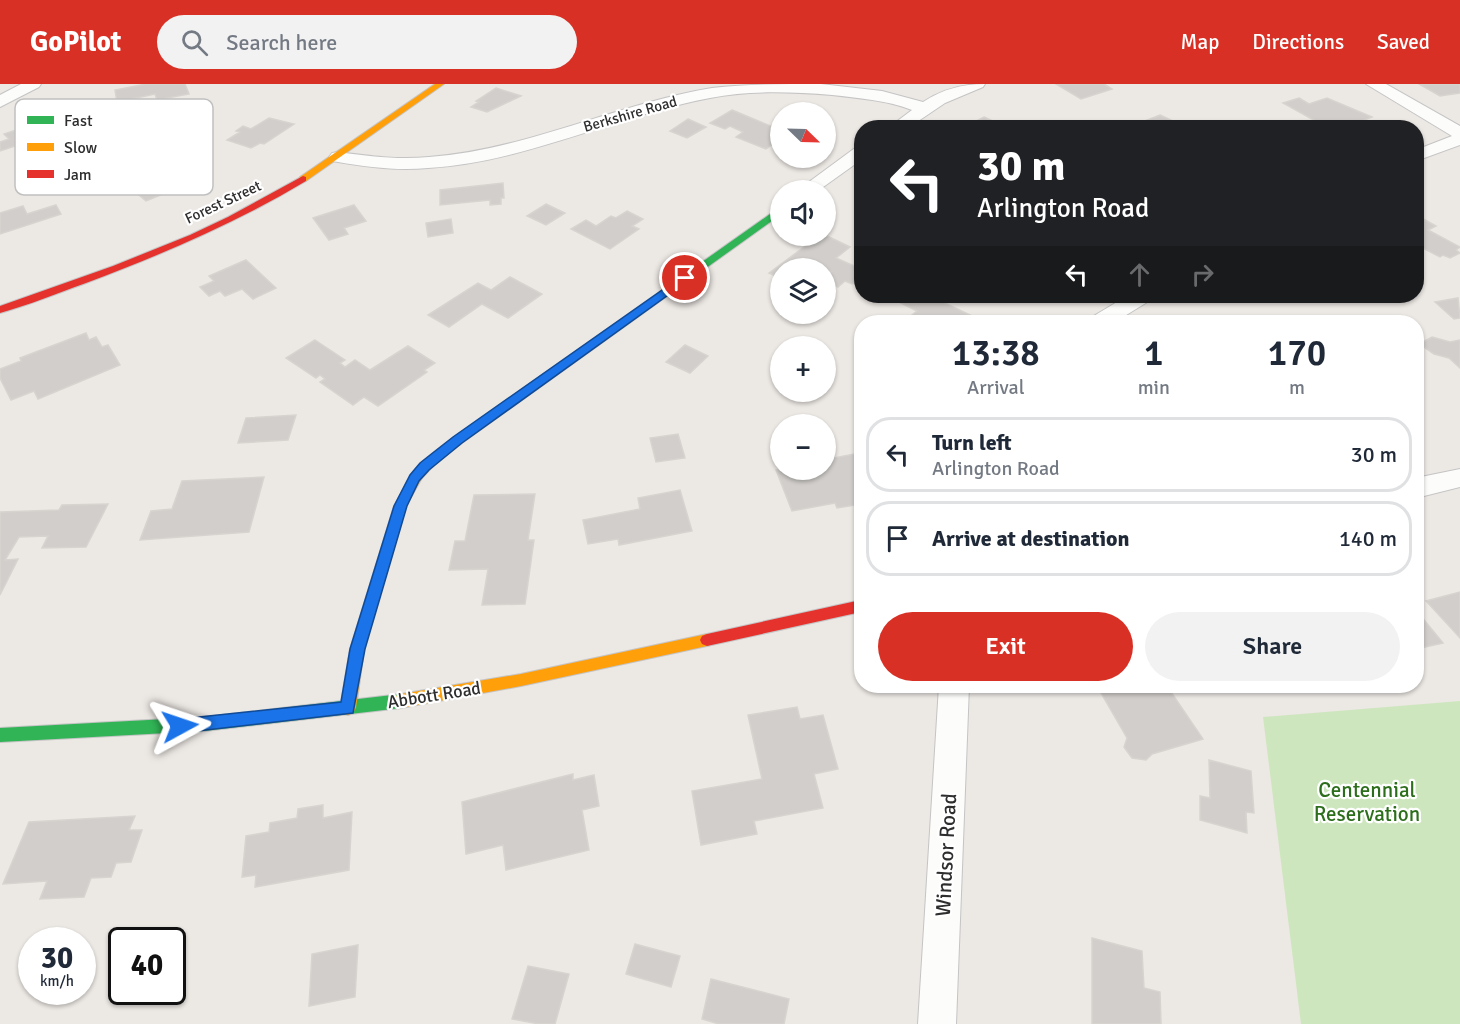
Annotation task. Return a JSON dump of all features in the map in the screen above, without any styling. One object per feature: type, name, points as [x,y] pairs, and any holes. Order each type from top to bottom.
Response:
[{"type":"street","points":[[0,102],[33,84]]},
{"type":"street","name":"Forest Street","points":[[0,310],[100,273],[195,234],[276,195],[338,157],[440,84]]},
{"type":"street","points":[[907,120],[923,108],[977,84]]},
{"type":"street","points":[[1374,84],[1460,133]]},
{"type":"street","name":"Berkshire Road","points":[[338,157],[367,163],[400,165],[467,158],[526,145],[694,96],[747,88],[793,87],[851,92],[895,99],[923,108]]},
{"type":"street","points":[[1424,153],[1460,139]]},
{"type":"street","points":[[821,180],[854,157]]},
{"type":"street","points":[[348,708],[357,649],[400,506],[406,491],[424,466],[770,217]]},
{"type":"street","points":[[1111,315],[1130,303]]},
{"type":"street","points":[[1424,486],[1460,478]]},
{"type":"street","name":"Abbott Road","points":[[0,735],[180,726],[348,708],[561,672],[854,608]]},
{"type":"street","name":"Windsor Road","points":[[937,1024],[954,693]]},
{"type":"green space","name":"Centennial Reservation","points":[[1460,701],[1460,1024],[1301,1024],[1263,717]]},
{"type":"building","points":[[146,84],[185,84],[189,94],[162,99],[157,99],[155,94],[131,99],[116,99],[115,90]]},
{"type":"building","points":[[1056,84],[1104,84],[1112,89],[1081,99]]},
{"type":"building","points":[[1419,84],[1460,84],[1460,93],[1440,96]]},
{"type":"building","points":[[496,88],[521,96],[487,112],[471,107],[479,102],[476,101]]},
{"type":"building","points":[[1299,98],[1309,104],[1327,98],[1372,117],[1364,120],[1314,120],[1283,103]]},
{"type":"building","points":[[732,110],[770,126],[770,146],[766,149],[736,137],[743,132],[730,126],[725,129],[710,123]]},
{"type":"building","points":[[1160,115],[1171,120],[1147,120]]},
{"type":"building","points":[[269,118],[294,124],[264,144],[260,143],[251,148],[227,140],[240,132],[236,131],[243,126],[251,129]]},
{"type":"building","points":[[688,119],[706,127],[687,138],[670,131]]},
{"type":"building","points":[[15,130],[15,146],[0,151],[0,142],[9,139],[4,134]]},
{"type":"building","points":[[503,183],[504,198],[501,198],[501,204],[490,205],[490,200],[440,205],[440,190]]},
{"type":"building","points":[[139,195],[161,195],[146,201]]},
{"type":"building","points":[[546,204],[565,213],[546,225],[527,216]]},
{"type":"building","points":[[56,205],[61,214],[0,234],[0,213],[23,206],[27,214]]},
{"type":"building","points":[[354,205],[366,221],[344,228],[348,234],[329,240],[313,218]]},
{"type":"building","points":[[627,211],[643,219],[632,226],[639,229],[610,249],[571,229],[586,220],[596,226],[611,216],[616,218]]},
{"type":"building","points":[[451,219],[453,233],[428,237],[426,223]]},
{"type":"building","points":[[1424,219],[1436,226],[1428,230],[1460,247],[1456,250],[1460,253],[1450,258],[1443,255],[1440,257],[1424,249]]},
{"type":"building","points":[[836,240],[850,247],[836,258],[789,258],[805,246],[836,246]]},
{"type":"building","points":[[836,258],[854,266],[854,282],[852,284],[845,281],[838,287],[836,286]]},
{"type":"building","points":[[246,260],[276,288],[253,299],[242,289],[225,296],[220,291],[209,296],[200,287],[214,281],[209,276]]},
{"type":"building","points":[[510,277],[542,294],[508,318],[482,304],[449,327],[428,315],[478,283],[491,290]]},
{"type":"building","points":[[1458,298],[1460,318],[1454,319],[1435,302]]},
{"type":"building","points":[[901,303],[945,303],[970,315],[912,315],[917,311]]},
{"type":"building","points":[[86,333],[89,340],[96,337],[102,347],[108,345],[120,365],[38,399],[34,391],[11,400],[0,378],[0,369],[21,361],[20,358]]},
{"type":"building","points":[[1432,337],[1450,342],[1460,340],[1460,368],[1449,358],[1434,354],[1424,347],[1424,341]]},
{"type":"building","points":[[315,340],[345,360],[340,363],[345,367],[355,360],[370,370],[408,346],[435,363],[424,370],[427,372],[378,406],[364,397],[353,405],[320,382],[325,379],[320,375],[316,378],[286,358]]},
{"type":"building","points":[[685,345],[708,356],[690,373],[666,362]]},
{"type":"building","points":[[296,415],[288,440],[238,443],[246,418]]},
{"type":"building","points":[[678,434],[685,458],[656,462],[650,438]]},
{"type":"building","points":[[854,454],[854,505],[837,508],[835,503],[792,511],[780,480],[836,480],[836,458]]},
{"type":"building","points":[[264,477],[249,532],[140,540],[151,511],[172,509],[182,481]]},
{"type":"building","points":[[680,490],[692,531],[619,545],[618,539],[588,544],[583,520],[640,509],[638,498]]},
{"type":"building","points":[[535,494],[528,540],[534,540],[525,604],[482,605],[488,569],[449,570],[455,541],[465,541],[474,495]]},
{"type":"building","points":[[108,504],[86,547],[42,548],[48,536],[19,537],[5,560],[18,559],[0,595],[0,512],[59,510],[62,505]]},
{"type":"building","points":[[1460,592],[1460,638],[1426,601]]},
{"type":"building","points":[[1424,620],[1443,643],[1424,647]]},
{"type":"building","points":[[1101,693],[1172,693],[1203,739],[1152,754],[1146,760],[1132,758],[1124,747],[1127,738]]},
{"type":"building","points":[[797,707],[800,719],[823,715],[838,769],[814,774],[823,808],[754,821],[757,834],[701,845],[692,791],[762,779],[748,715]]},
{"type":"building","points":[[1209,760],[1251,771],[1254,813],[1246,812],[1247,833],[1200,820],[1200,796],[1210,798]]},
{"type":"building","points":[[573,774],[573,780],[594,775],[599,806],[582,810],[589,850],[506,870],[503,845],[466,854],[462,802]]},
{"type":"building","points":[[323,805],[323,818],[352,812],[349,870],[255,887],[256,875],[242,877],[246,836],[269,832],[270,823],[297,818],[298,809]]},
{"type":"building","points":[[135,816],[129,830],[142,830],[131,862],[116,863],[111,877],[91,878],[84,897],[40,899],[47,881],[3,884],[29,822]]},
{"type":"building","points":[[1092,938],[1142,951],[1144,988],[1160,992],[1161,1024],[1092,1024]]},
{"type":"building","points":[[635,944],[680,956],[671,987],[626,974]]},
{"type":"building","points":[[358,945],[355,997],[309,1006],[312,954]]},
{"type":"building","points":[[528,966],[569,974],[555,1024],[539,1024],[512,1019]]},
{"type":"building","points":[[711,979],[789,999],[784,1024],[719,1024],[702,1019]]},
{"type":"traffic: fast","points":[[417,476],[431,461],[458,440],[770,217]]},
{"type":"traffic: fast","points":[[0,735],[204,724],[401,701]]},
{"type":"traffic: slow","points":[[303,179],[440,84]]},
{"type":"traffic: slow","points":[[348,708],[357,649],[400,506],[417,476]]},
{"type":"traffic: slow","points":[[401,701],[521,680],[707,640]]},
{"type":"traffic: jam","points":[[0,310],[117,268],[194,237],[268,200],[303,179]]},
{"type":"traffic: jam","points":[[707,640],[854,608]]},
{"type":"route","points":[[180,726],[348,708],[357,649],[400,506],[414,478],[440,453],[685,278]]}]
